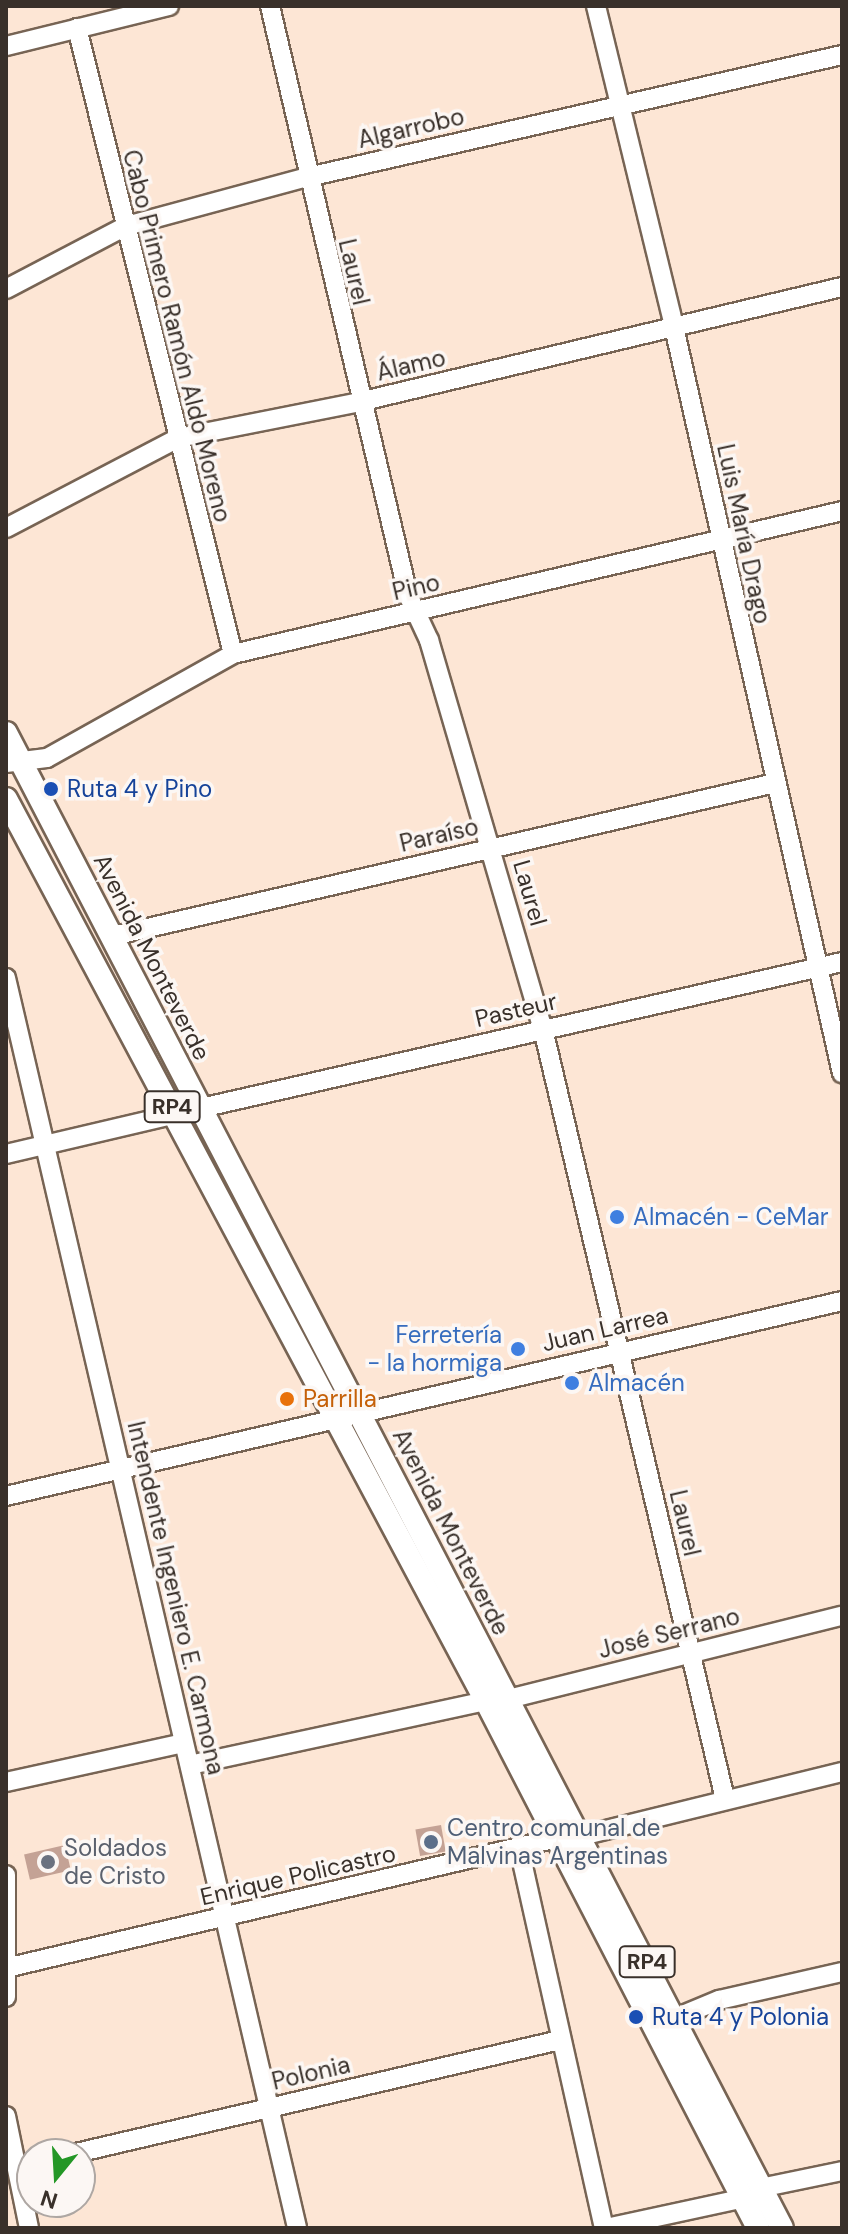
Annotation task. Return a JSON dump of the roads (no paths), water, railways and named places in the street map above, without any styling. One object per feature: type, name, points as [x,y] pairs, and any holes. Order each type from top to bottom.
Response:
[{"type":"main road","name":"Avenida Monteverde","points":[[6,733],[14,764],[113,936],[358,1410],[497,1700],[553,1839],[653,2027],[755,2193],[782,2228]]},
{"type":"main road","name":"Avenida Monteverde","points":[[6,799],[335,1416],[497,1700],[581,1836],[676,2016],[755,2193],[758,2228]]},
{"type":"street","points":[[6,46],[169,6]]},
{"type":"street","name":"Laurel","points":[[270,6],[359,402],[415,612],[429,640],[543,1029],[725,1799]]},
{"type":"street","name":"Luis María Drago","points":[[596,6],[674,327],[842,1073]]},
{"type":"street","name":"Cabo Primero Ramón Aldo Moreno","points":[[77,28],[233,654]]},
{"type":"street","name":"Algarrobo","points":[[6,289],[126,226],[308,177],[842,55]]},
{"type":"street","name":"Álamo","points":[[6,528],[178,438],[359,402],[842,287]]},
{"type":"street","name":"Pino","points":[[14,764],[47,758],[233,654],[842,511]]},
{"type":"street","name":"Paraíso","points":[[113,936],[775,783]]},
{"type":"street","name":"Pasteur","points":[[201,1108],[817,965],[842,962]]},
{"type":"street","name":"Intendente Ingeniero E. Carmona","points":[[6,978],[297,2228]]},
{"type":"street","points":[[6,1154],[176,1114]]},
{"type":"street","name":"Juan Larrea","points":[[6,1496],[358,1410],[842,1301]]},
{"type":"street","name":"José Serrano","points":[[190,1765],[497,1700],[842,1616]]},
{"type":"street","points":[[6,1782],[183,1743]]},
{"type":"street","points":[[581,1836],[842,1772]]},
{"type":"street","name":"Enrique Policastro","points":[[7,1968],[553,1839]]},
{"type":"street","points":[[519,1848],[605,2228],[842,2171]]},
{"type":"street","points":[[6,1875],[6,1997]]},
{"type":"street","points":[[653,2027],[719,2000],[842,1972]]},
{"type":"street","name":"Polonia","points":[[96,2148],[560,2040]]},
{"type":"street","points":[[6,2116],[16,2158]]},
{"type":"place","name":"Ruta 4 y Pino","points":[[51,789]]},
{"type":"place","name":"Almacén - CeMar","points":[[617,1217]]},
{"type":"place","name":"Ferretería - la hormiga","points":[[518,1349]]},
{"type":"place","name":"Almacén","points":[[572,1383]]},
{"type":"place","name":"Parrilla","points":[[287,1399]]},
{"type":"place","name":"Centro comunal de Malvinas Argentinas","points":[[431,1842]]},
{"type":"place","name":"Soldados de Cristo","points":[[48,1862]]},
{"type":"place","name":"Ruta 4 y Polonia","points":[[636,2017]]}]
